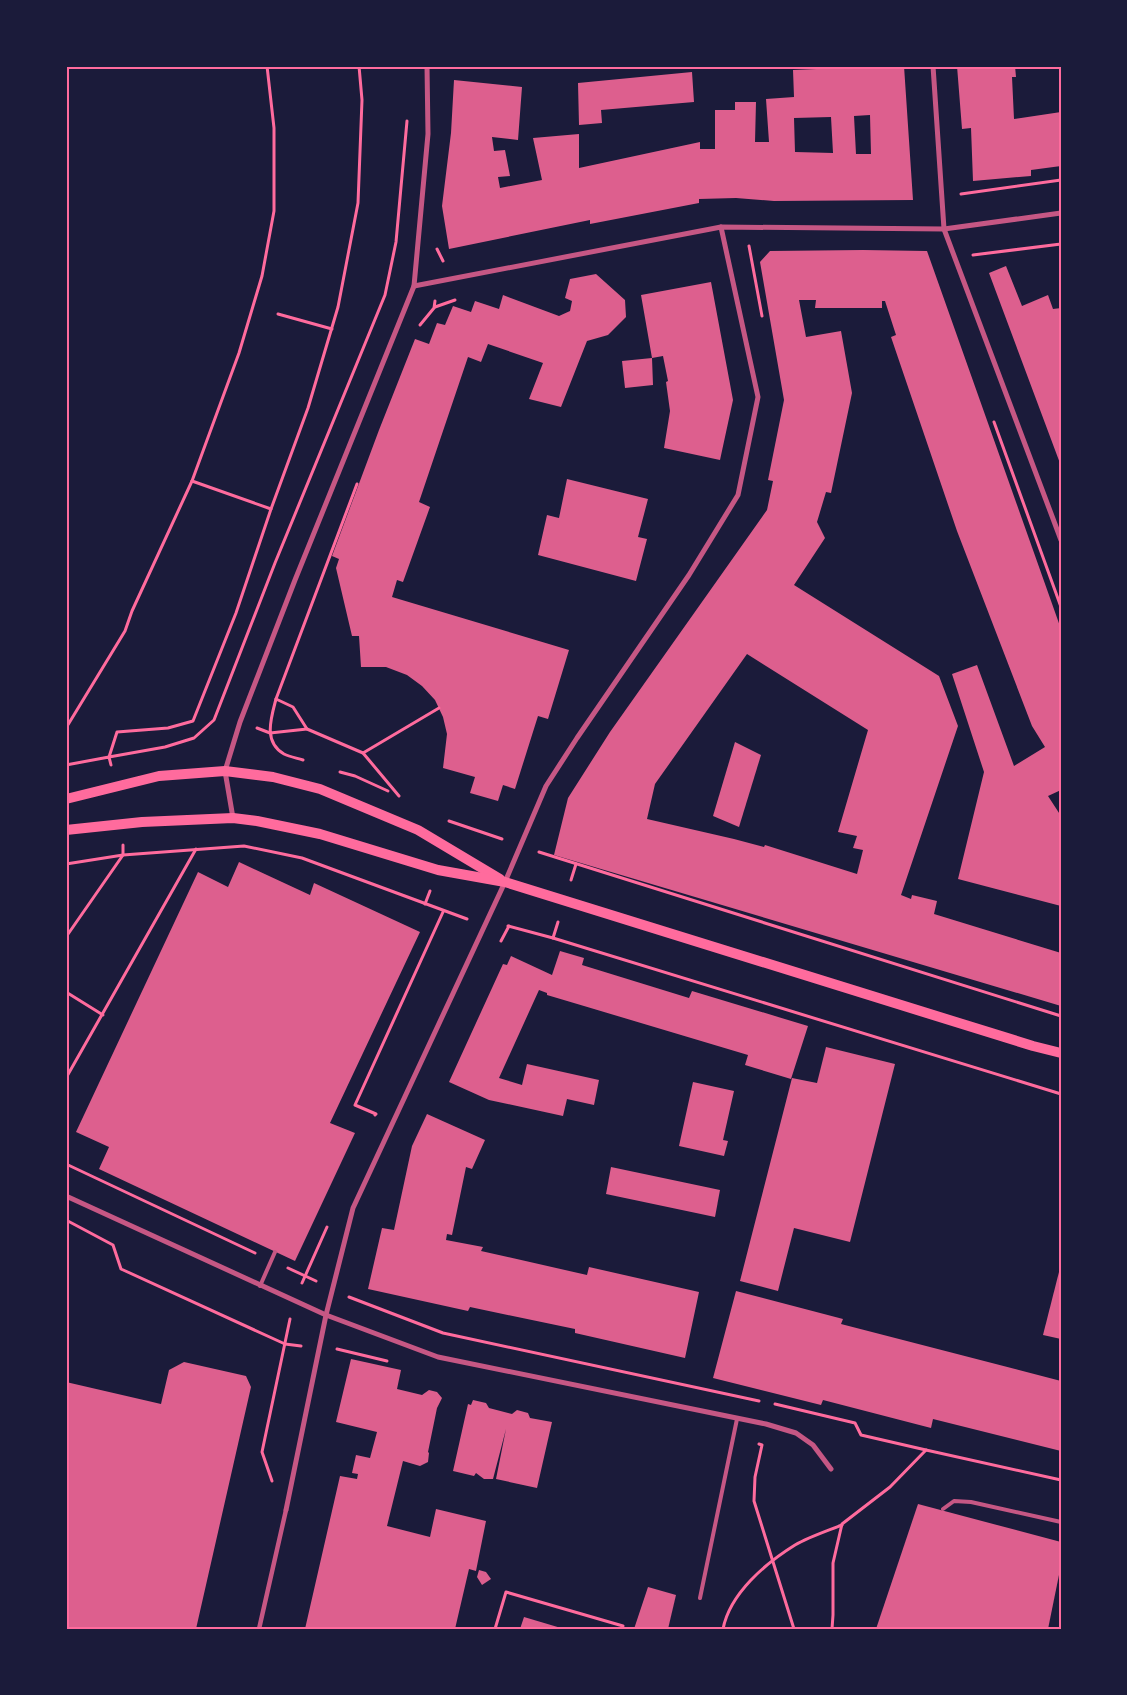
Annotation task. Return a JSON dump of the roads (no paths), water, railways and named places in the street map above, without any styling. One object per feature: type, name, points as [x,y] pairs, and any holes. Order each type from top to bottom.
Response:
[{"type":"main road","points":[[66,799],[159,776],[225,770],[273,777],[320,789],[418,830],[505,882]]},
{"type":"main road","points":[[66,830],[142,822],[233,818],[257,820],[320,834],[438,870],[505,882],[1033,1046],[1061,1052]]},
{"type":"main road","points":[[1033,1046],[1061,1058]]},
{"type":"street","points":[[233,818],[225,770],[240,722],[291,588],[414,286],[428,134],[428,66]]},
{"type":"street","points":[[933,66],[944,229],[1061,540]]},
{"type":"street","points":[[414,286],[721,227],[944,229],[1061,213]]},
{"type":"street","points":[[259,1629],[286,1510],[326,1315],[353,1208],[505,882],[546,786],[689,575],[738,495],[758,397],[721,227]]},
{"type":"street","points":[[66,1196],[326,1315],[438,1357],[766,1424],[796,1434],[812,1445],[831,1469]]},
{"type":"lane","points":[[260,1286],[275,1252]]},
{"type":"lane","points":[[700,1598],[737,1419]]},
{"type":"lane","points":[[943,1509],[954,1501],[972,1502],[1061,1522]]}]
